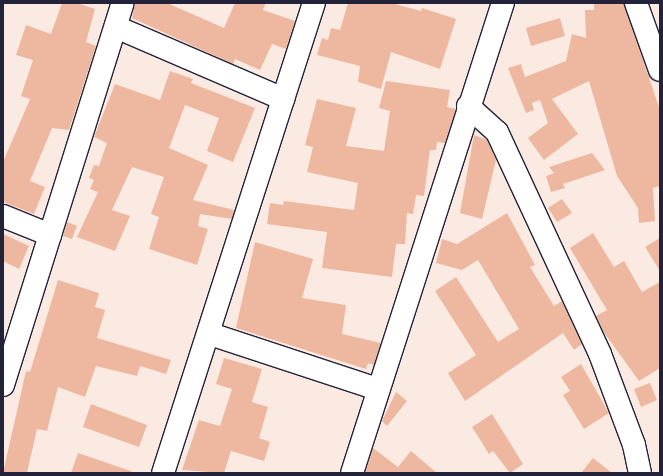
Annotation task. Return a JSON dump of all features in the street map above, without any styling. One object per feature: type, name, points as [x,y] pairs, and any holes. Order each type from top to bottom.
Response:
[{"type":"street","points":[[3,385],[123,3]]},
{"type":"street","points":[[162,473],[210,334],[282,99],[314,3]]},
{"type":"street","points":[[352,473],[377,389],[468,106],[503,3]]},
{"type":"street","points":[[636,3],[660,70]]},
{"type":"street","points":[[116,27],[282,99]]},
{"type":"street","points":[[468,106],[497,132],[600,354],[634,445],[640,473]]},
{"type":"street","points":[[3,216],[50,234]]},
{"type":"street","points":[[210,334],[377,389]]},
{"type":"building","points":[[62,3],[77,3],[95,9],[86,42],[96,46],[69,130],[52,128],[30,181],[45,187],[34,214],[3,202],[3,162],[30,99],[21,96],[33,60],[16,55],[26,25],[51,34]]},
{"type":"building","points":[[135,3],[167,3],[224,28],[235,3],[266,3],[263,10],[295,21],[286,49],[272,44],[260,70],[235,59],[233,64],[132,18]]},
{"type":"building","points":[[348,3],[391,3],[421,11],[422,8],[456,19],[440,69],[391,52],[381,89],[358,82],[360,66],[317,55],[322,38],[328,40],[331,28],[340,30]]},
{"type":"building","points":[[594,4],[624,4],[660,110],[660,186],[653,188],[655,221],[639,223],[638,208],[617,176],[589,81],[552,99],[578,134],[544,160],[528,138],[548,123],[540,100],[532,103],[534,110],[526,113],[508,68],[521,64],[525,77],[566,61],[572,34],[586,38],[585,10],[594,10]]},
{"type":"building","points":[[560,18],[565,36],[531,46],[526,28]]},
{"type":"building","points":[[170,71],[193,79],[191,83],[255,108],[233,162],[207,151],[219,118],[185,105],[169,148],[208,165],[193,200],[234,210],[232,219],[200,214],[198,226],[208,229],[197,265],[149,249],[159,217],[151,214],[164,177],[132,167],[112,210],[130,216],[115,251],[77,237],[98,192],[90,189],[94,180],[89,178],[94,165],[99,166],[107,143],[94,137],[115,84],[160,100]]},
{"type":"building","points":[[386,81],[450,90],[447,107],[456,109],[445,143],[437,142],[436,150],[430,150],[424,196],[416,195],[413,214],[407,213],[405,244],[396,244],[392,277],[322,268],[327,232],[267,224],[270,203],[283,205],[284,201],[354,210],[358,183],[307,172],[313,147],[305,145],[317,99],[356,108],[346,146],[384,151],[390,111],[379,108]]},
{"type":"building","points":[[474,135],[487,140],[496,160],[482,219],[460,213]]},
{"type":"building","points":[[592,153],[605,170],[563,184],[565,188],[551,192],[546,176],[554,173],[549,167]]},
{"type":"building","points":[[562,199],[572,213],[557,222],[548,208]]},
{"type":"building","points":[[507,213],[535,265],[530,267],[554,306],[562,301],[582,344],[574,350],[563,333],[465,401],[448,373],[476,355],[435,291],[456,277],[498,342],[519,329],[478,260],[462,270],[436,263],[442,239],[457,244]]},
{"type":"building","points":[[67,222],[77,226],[72,239],[63,236]]},
{"type":"building","points":[[593,233],[614,267],[624,261],[642,292],[660,282],[660,368],[639,381],[603,331],[596,316],[607,310],[570,248]]},
{"type":"building","points":[[3,234],[29,246],[19,269],[3,261]]},
{"type":"building","points":[[660,238],[660,271],[645,247]]},
{"type":"building","points":[[255,242],[313,259],[302,298],[346,305],[342,334],[381,343],[374,365],[368,363],[366,369],[236,328]]},
{"type":"building","points":[[58,280],[99,293],[95,307],[105,310],[97,338],[171,360],[166,374],[140,366],[137,376],[96,366],[85,397],[58,387],[47,431],[37,429],[27,473],[3,473],[26,371],[30,372]]},
{"type":"building","points":[[224,358],[262,369],[252,402],[268,407],[259,438],[270,442],[264,461],[231,451],[224,473],[182,470],[199,420],[220,426],[232,389],[216,384]]},
{"type":"building","points":[[581,364],[609,413],[584,429],[563,395],[570,391],[561,377]]},
{"type":"building","points":[[650,383],[657,400],[641,407],[634,389]]},
{"type":"building","points":[[396,392],[407,401],[387,426],[382,421]]},
{"type":"building","points":[[91,404],[147,425],[139,447],[83,427]]},
{"type":"building","points":[[492,414],[523,464],[510,473],[493,451],[489,454],[472,427]]},
{"type":"building","points":[[373,448],[398,467],[411,451],[437,473],[365,473]]},
{"type":"building","points":[[78,453],[131,471],[131,473],[71,473]]},
{"type":"building","points":[[593,458],[612,473],[581,473]]}]
